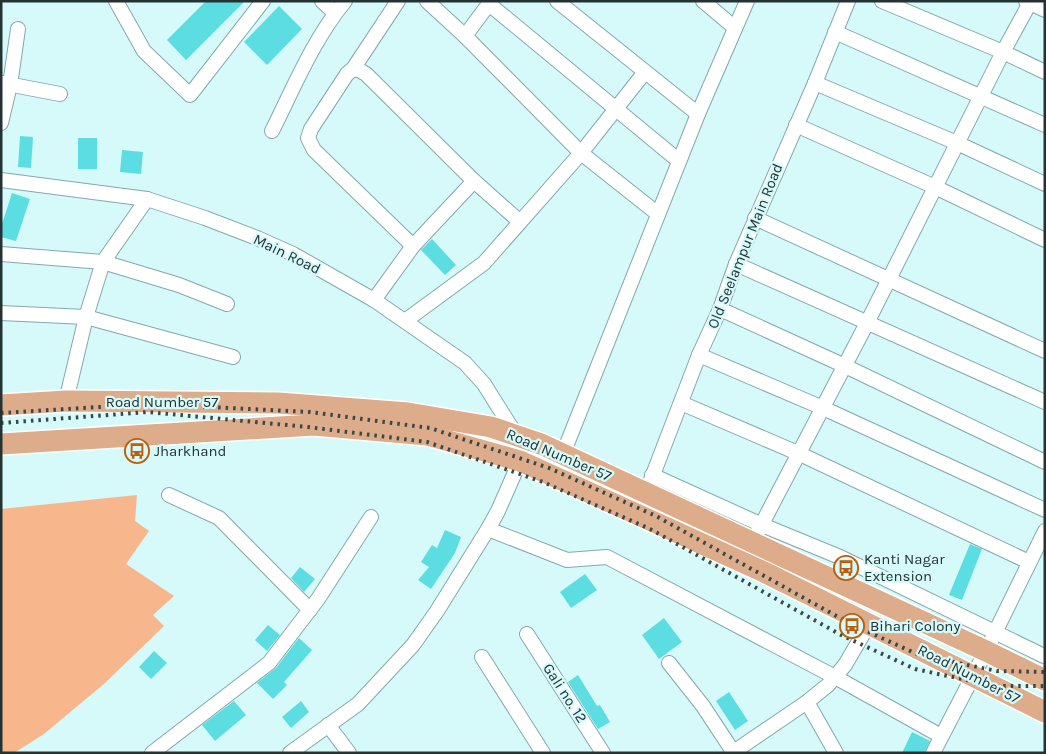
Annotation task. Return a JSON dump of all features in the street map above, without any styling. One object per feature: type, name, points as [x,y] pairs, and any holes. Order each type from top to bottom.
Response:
[{"type":"main road","name":"Road Number 57","points":[[1,404],[66,401],[272,402],[408,412],[491,427],[649,484],[757,534],[1045,680]]},
{"type":"main road","name":"Road Number 57","points":[[1,444],[314,425],[427,435],[520,461],[764,572],[1045,712]]},
{"type":"street","points":[[116,1],[144,50],[190,95],[263,1]]},
{"type":"street","points":[[322,1],[335,13]]},
{"type":"street","points":[[272,131],[310,53],[335,13],[345,1]]},
{"type":"street","points":[[398,1],[311,130],[308,138],[314,150],[413,246]]},
{"type":"street","points":[[427,1],[464,35],[581,153],[658,214]]},
{"type":"street","points":[[557,1],[698,114]]},
{"type":"street","points":[[703,1],[735,28]]},
{"type":"street","points":[[563,454],[698,114],[747,1]]},
{"type":"street","name":"Old Seelampur Main Road","points":[[649,484],[699,355],[720,309],[736,264],[815,83],[848,1]]},
{"type":"street","points":[[882,1],[1004,52],[1045,72]]},
{"type":"street","points":[[1044,656],[996,631],[840,557],[757,534],[824,408],[1029,2],[1045,10]]},
{"type":"street","points":[[464,35],[490,3],[680,160]]},
{"type":"street","points":[[1,124],[6,84],[18,29]]},
{"type":"street","points":[[835,32],[1045,125]]},
{"type":"street","points":[[353,69],[366,74],[474,181],[519,221]]},
{"type":"street","points":[[405,321],[484,263],[519,221],[581,153],[646,72]]},
{"type":"street","points":[[815,83],[958,143],[1045,184]]},
{"type":"street","points":[[6,84],[60,94]]},
{"type":"street","points":[[796,125],[935,187],[1045,240]]},
{"type":"street","name":"Main Road","points":[[1,180],[147,200],[206,218],[293,254],[374,300],[465,363],[484,384],[516,435]]},
{"type":"street","points":[[374,300],[413,246],[474,181]]},
{"type":"street","points":[[66,401],[86,317],[103,262],[147,200]]},
{"type":"street","points":[[755,218],[1045,351]]},
{"type":"street","points":[[1,254],[103,262],[179,285],[227,304]]},
{"type":"street","points":[[736,264],[1045,402]]},
{"type":"street","points":[[720,309],[845,366],[1045,462]]},
{"type":"street","points":[[1,313],[86,317],[233,357]]},
{"type":"street","points":[[699,355],[824,408],[1045,510]]},
{"type":"street","points":[[681,403],[800,454],[1029,562]]},
{"type":"street","points":[[290,753],[358,704],[413,645],[488,529],[520,461]]},
{"type":"street","points":[[169,495],[219,518],[310,610]]},
{"type":"street","points":[[152,753],[268,663],[310,610],[371,517]]},
{"type":"street","points":[[488,529],[567,560],[607,557],[835,677],[941,736]]},
{"type":"street","points":[[933,753],[1045,531]]},
{"type":"street","points":[[670,663],[703,706],[733,752],[807,702],[828,685],[844,665],[869,624]]},
{"type":"street","name":"Gali no. 12","points":[[526,634],[602,753]]},
{"type":"street","points":[[482,657],[543,753]]},
{"type":"street","points":[[807,702],[836,753]]},
{"type":"street","points":[[328,725],[349,753]]},
{"type":"shaded area","points":[[137,495],[135,521],[149,531],[126,564],[174,596],[153,615],[164,626],[105,683],[44,734],[14,753],[1,753],[1,509]]},
{"type":"building","points":[[206,1],[245,1],[186,60],[167,40]]},
{"type":"building","points":[[279,6],[302,29],[267,65],[244,42]]},
{"type":"building","points":[[20,136],[33,137],[31,168],[18,167]]},
{"type":"building","points":[[78,138],[97,138],[97,169],[78,169]]},
{"type":"building","points":[[122,150],[143,152],[141,174],[120,172]]},
{"type":"building","points":[[12,193],[30,199],[16,241],[1,237],[1,227]]},
{"type":"building","points":[[432,239],[456,265],[445,275],[421,250]]},
{"type":"building","points":[[445,530],[461,537],[455,553],[431,589],[418,580],[429,567],[421,562],[432,545],[437,548]]},
{"type":"building","points":[[970,544],[982,549],[962,600],[949,595]]},
{"type":"building","points":[[300,567],[315,579],[304,592],[291,578]]},
{"type":"building","points":[[585,574],[597,590],[571,608],[560,592]]},
{"type":"building","points":[[664,618],[682,642],[659,659],[642,635]]},
{"type":"building","points":[[268,625],[280,635],[267,651],[255,640]]},
{"type":"building","points":[[299,638],[312,650],[284,682],[287,685],[273,699],[257,683],[276,668]]},
{"type":"building","points":[[154,651],[167,663],[151,679],[139,667]]},
{"type":"building","points":[[578,675],[597,706],[600,705],[610,722],[598,729],[568,682]]},
{"type":"building","points":[[729,692],[748,721],[735,730],[716,701]]},
{"type":"building","points":[[234,701],[246,715],[215,741],[202,725]]},
{"type":"building","points":[[301,701],[309,712],[291,728],[282,717]]},
{"type":"building","points":[[912,732],[930,741],[924,753],[902,753]]},
{"type":"railway","points":[[1,413],[148,404],[310,412],[430,428],[549,468],[656,516],[849,623],[919,655],[997,671],[1045,672]]},
{"type":"railway","points":[[1,423],[148,412],[308,427],[427,442],[543,482],[650,529],[843,636],[915,669],[995,686],[1045,686]]},
{"type":"place","name":"Jharkhand","points":[[137,451]]},
{"type":"place","name":"Kanti Nagar Extension","points":[[846,568]]},
{"type":"place","name":"Bihari Colony","points":[[852,626]]}]
